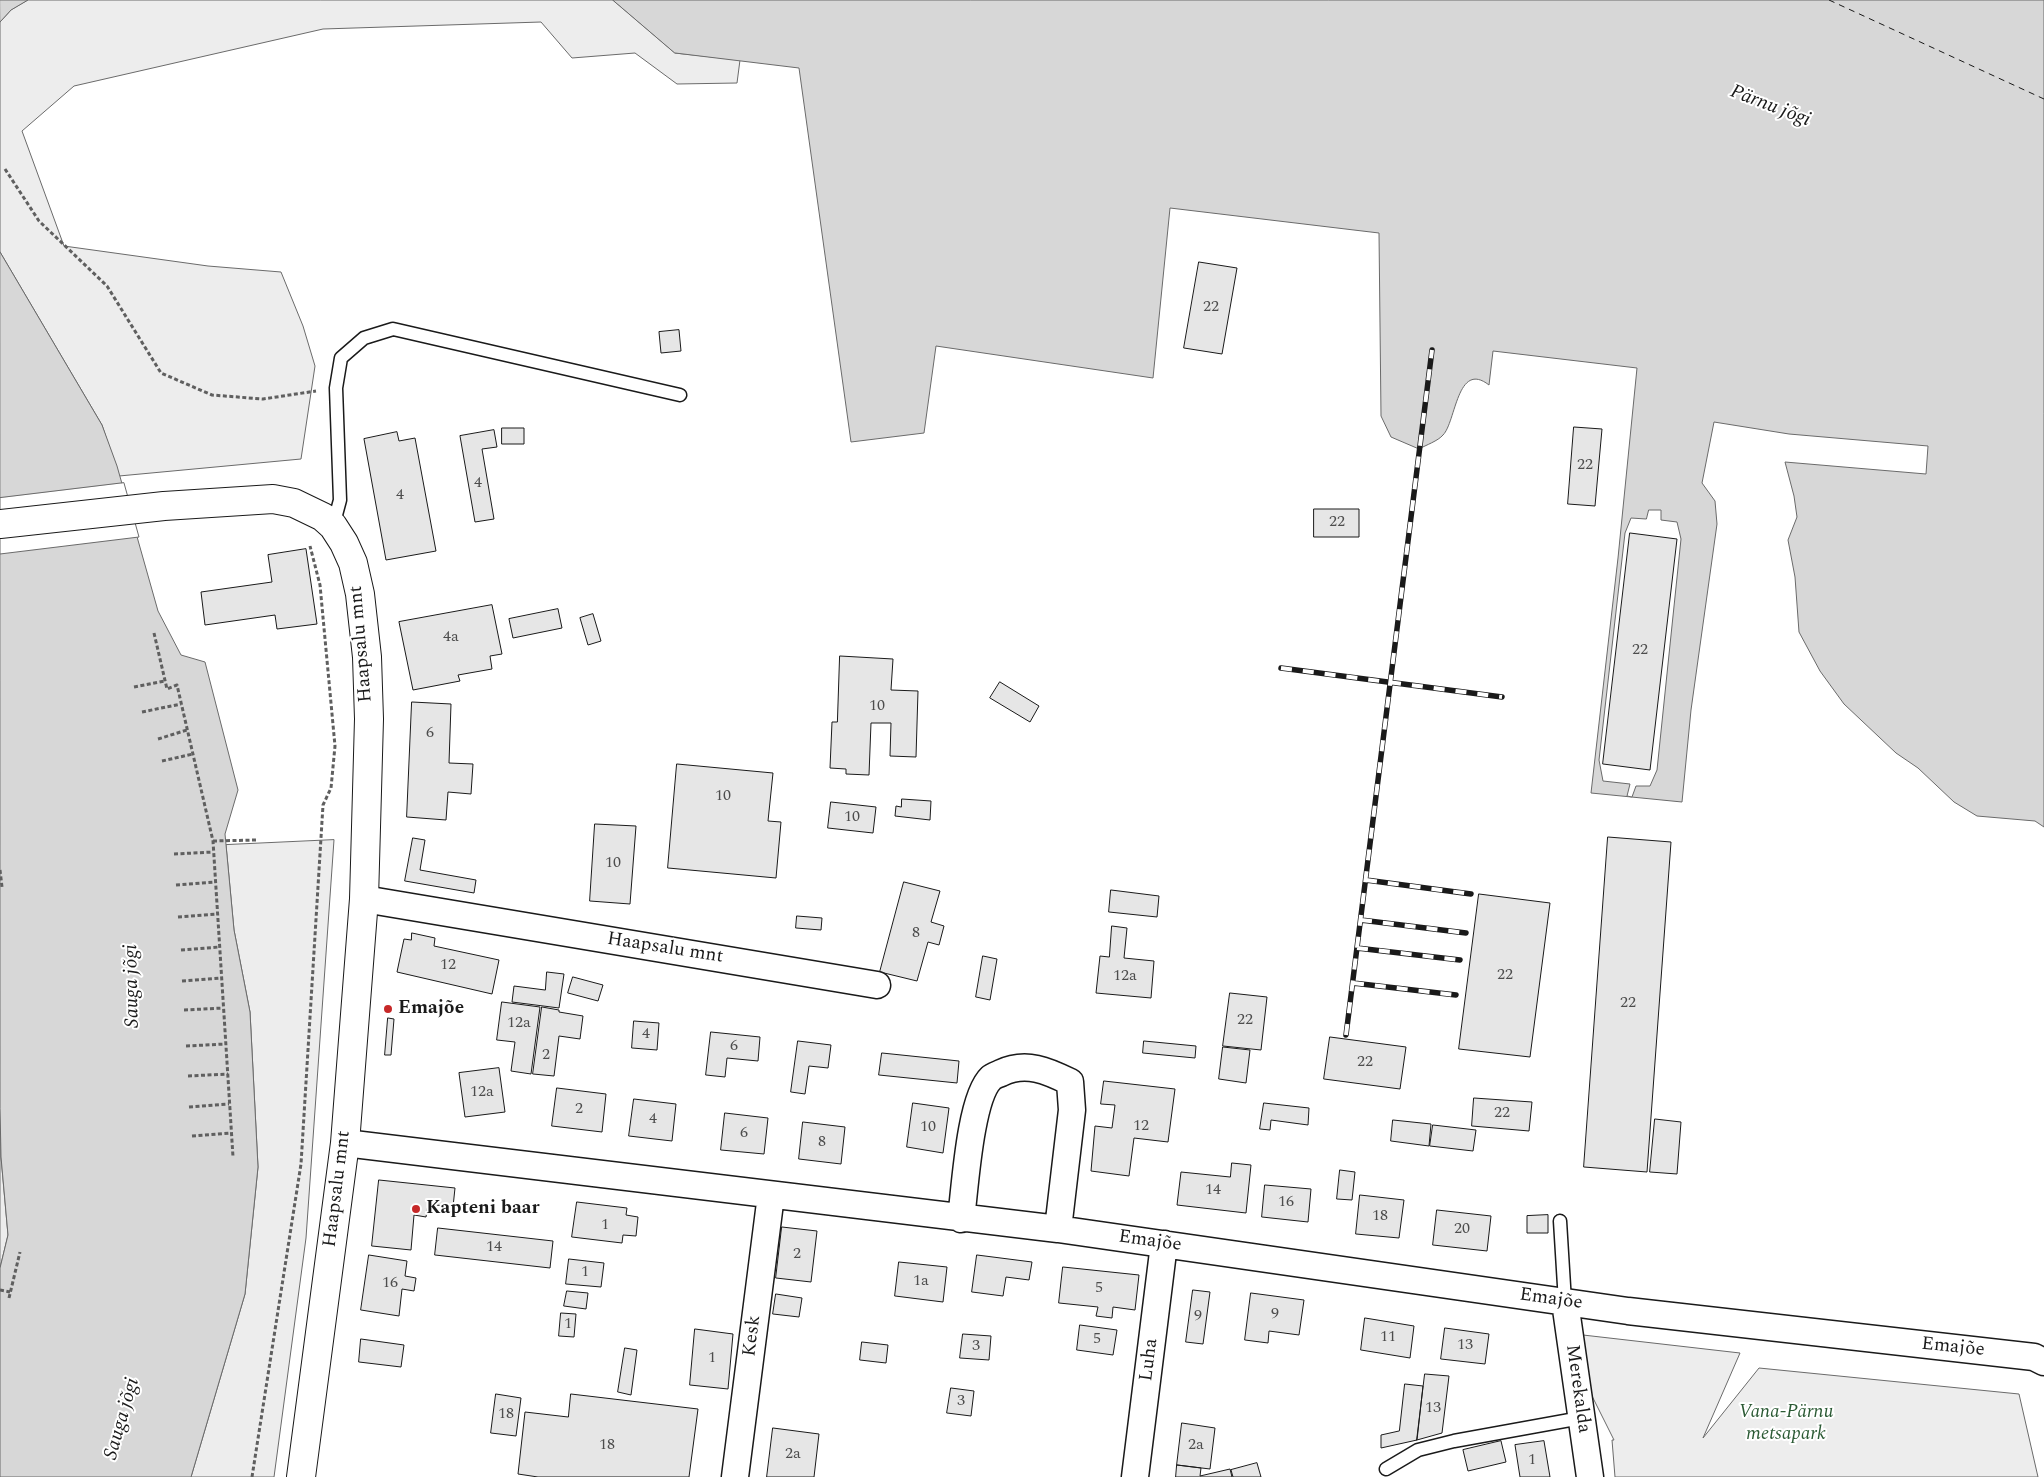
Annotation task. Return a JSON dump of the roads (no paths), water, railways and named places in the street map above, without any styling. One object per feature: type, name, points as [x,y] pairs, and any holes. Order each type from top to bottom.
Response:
[{"type":"main road","name":"Haapsalu mnt","points":[[0,524],[164,506],[273,499],[294,502],[324,517],[344,542],[353,563],[360,594],[367,657],[369,719],[364,899],[345,1143],[301,1477]]},
{"type":"street","name":"Haapsalu mnt","points":[[364,899],[877,985]]},
{"type":"street","points":[[961,1219],[971,1133],[976,1108],[991,1078],[1008,1070],[1027,1067],[1044,1069],[1070,1082],[1072,1110],[1058,1229]]},
{"type":"street","name":"Emajõe","points":[[345,1143],[772,1194],[961,1219],[1058,1229],[1628,1311],[2034,1357],[2044,1362]]},
{"type":"street","name":"Kesk","points":[[735,1477],[772,1194]]},
{"type":"street","name":"Luha","points":[[1135,1477],[1164,1244]]},
{"type":"street","name":"Merekalda","points":[[1565,1302],[1590,1477]]},
{"type":"lane","points":[[333,526],[340,500],[336,388],[341,358],[364,338],[394,329],[680,395]]},
{"type":"lane","points":[[1560,1221],[1565,1302]]},
{"type":"lane","points":[[1386,1469],[1418,1450],[1454,1441],[1581,1418]]},
{"type":"water","points":[[0,0],[28,0],[11,10],[0,22]]},
{"type":"water","name":"Pärnu jõgi","points":[[613,0],[2044,0],[2044,827],[2035,821],[1977,816],[1954,802],[1918,768],[1896,753],[1844,704],[1820,671],[1799,632],[1795,577],[1788,540],[1797,517],[1794,496],[1785,462],[1926,474],[1928,446],[1789,434],[1714,422],[1702,483],[1715,501],[1717,524],[1691,710],[1682,802],[1591,793],[1618,558],[1637,368],[1493,351],[1489,385],[1478,379],[1470,380],[1464,386],[1459,396],[1443,435],[1419,449],[1391,437],[1381,416],[1379,233],[1170,208],[1153,378],[936,346],[924,433],[851,442],[799,68],[675,53]]},
{"type":"water","name":"Sauga jõgi","points":[[0,252],[102,425],[117,466],[158,611],[181,655],[205,662],[238,790],[225,834],[234,930],[250,1012],[258,1167],[245,1294],[191,1477],[0,1477],[0,1268],[8,1235],[1,1157],[0,1109]]},
{"type":"railway","points":[[1346,1035],[1432,350]]},
{"type":"railway","points":[[1281,668],[1502,697]]},
{"type":"railway","points":[[1366,880],[1471,894]]},
{"type":"railway","points":[[1361,920],[1466,933]]},
{"type":"railway","points":[[1357,948],[1460,960]]},
{"type":"railway","points":[[1353,983],[1456,995]]},
{"type":"place","name":"Emajõe","points":[[388,1009]]},
{"type":"place","name":"Kapteni baar","points":[[416,1209]]},
{"type":"park label","name":"Vana-Pärnu metsapark","points":[[1786,1424]]}]
